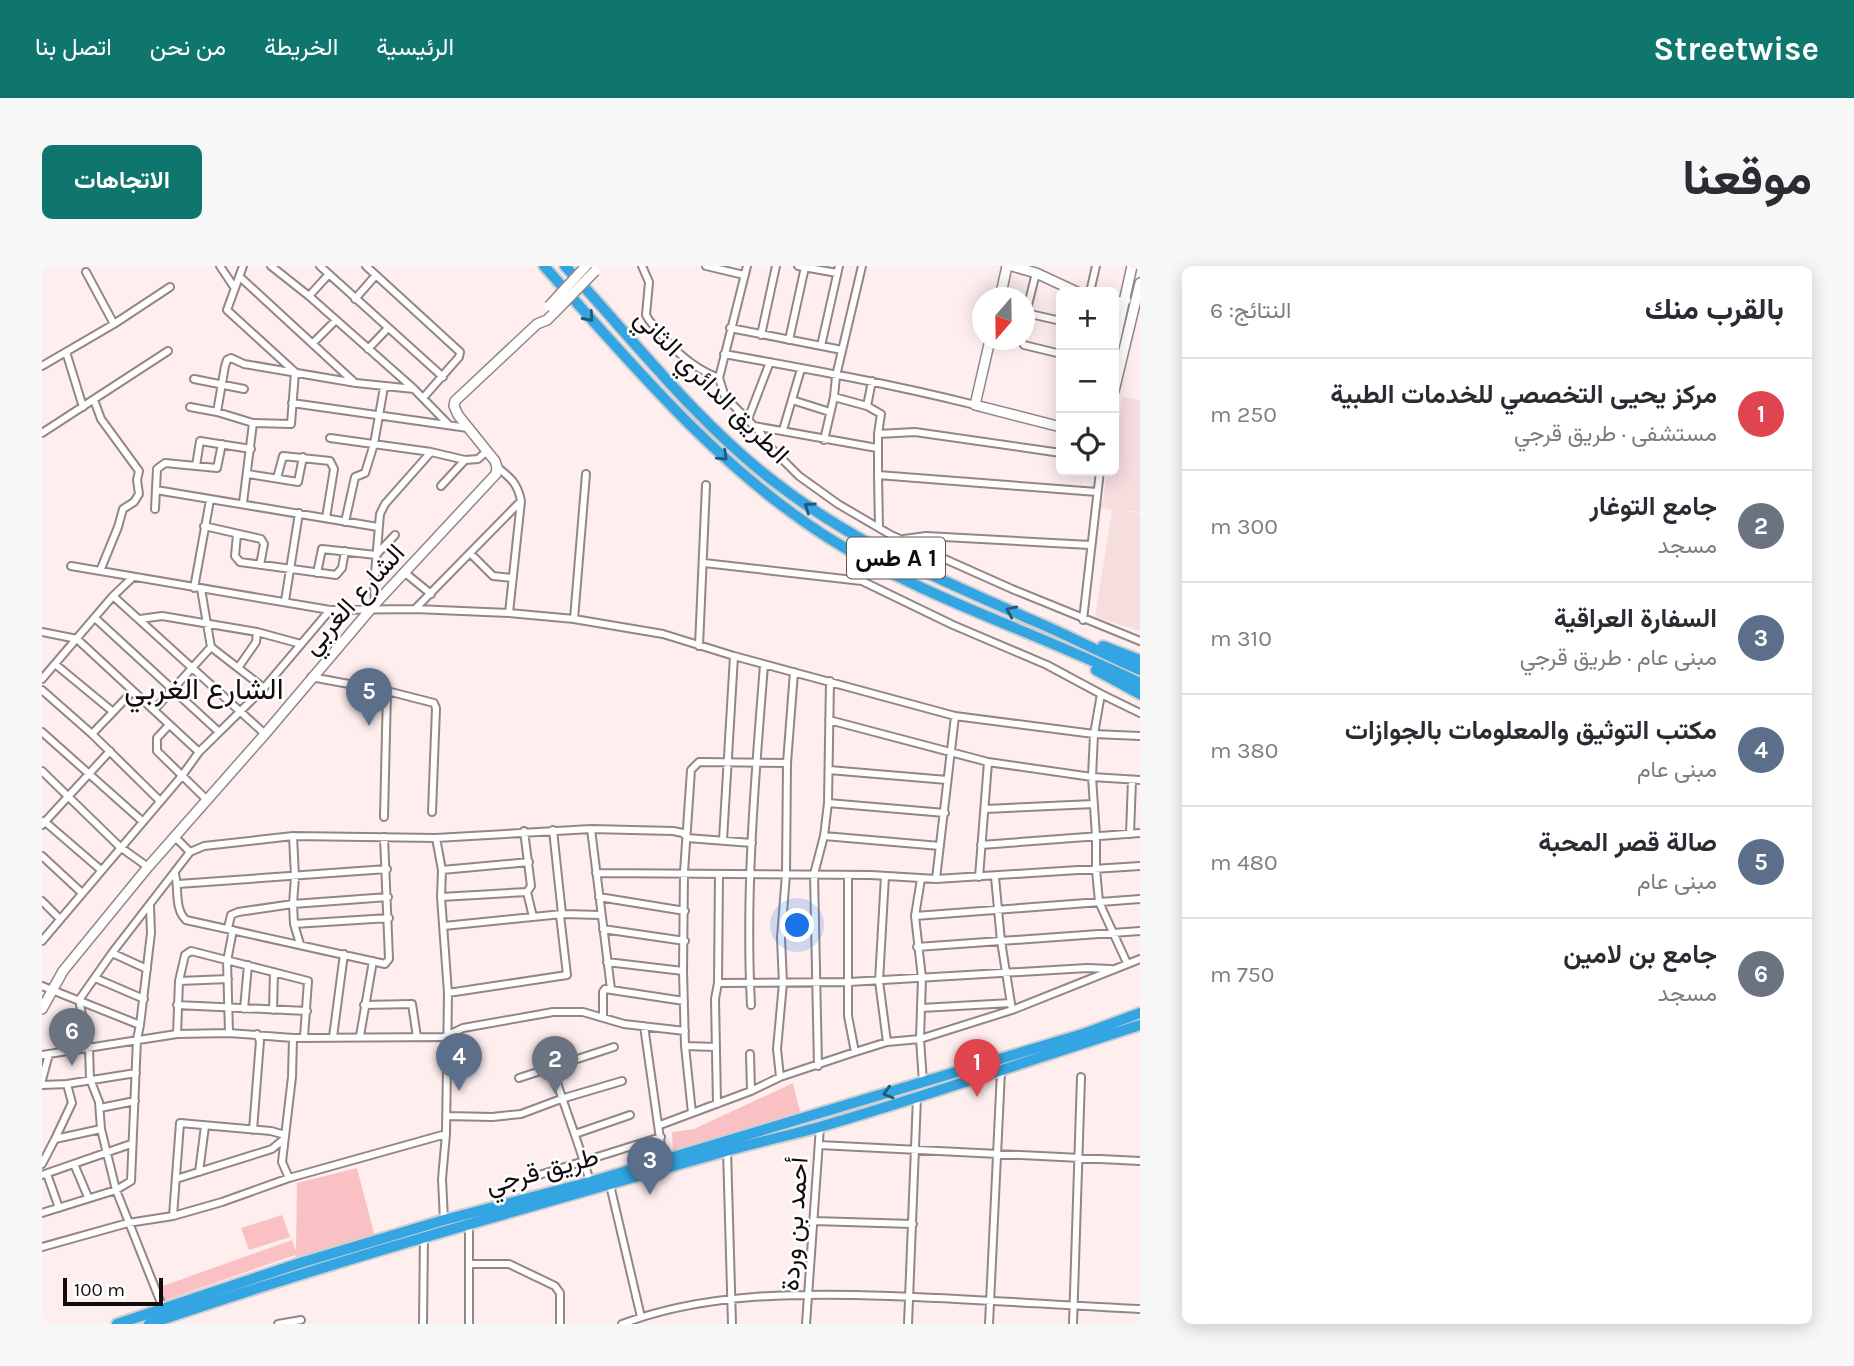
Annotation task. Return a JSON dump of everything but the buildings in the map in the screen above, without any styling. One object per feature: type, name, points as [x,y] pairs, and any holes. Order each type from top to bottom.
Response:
[{"type":"highway","name":"الطريق الدائري الثاني","points":[[544,266],[674,409],[764,493],[828,537],[886,570],[1044,642]]},
{"type":"highway","name":"الطريق الدائري الثاني","points":[[565,266],[710,424],[775,483],[827,519],[883,552],[1140,670]]},
{"type":"highway","points":[[1049,628],[1140,660]]},
{"type":"highway","points":[[1044,642],[1140,694]]},
{"type":"highway","name":"طس A 1","points":[[1044,642],[1140,682]]},
{"type":"highway","name":"طريق قرجي","points":[[117,1324],[300,1263],[444,1220],[590,1182],[923,1083],[1086,1033],[1140,1013]]},
{"type":"highway","name":"طريق قرجي","points":[[149,1324],[251,1289],[424,1236],[820,1126],[1140,1025]]},
{"type":"street","points":[[220,266],[234,287]]},
{"type":"street","points":[[243,266],[227,310],[295,372]]},
{"type":"street","points":[[271,266],[309,296],[423,398],[449,425]]},
{"type":"street","points":[[320,266],[443,377]]},
{"type":"street","points":[[366,266],[460,352],[443,377],[423,398]]},
{"type":"street","points":[[642,266],[649,282],[646,315],[649,320],[674,349],[706,373],[719,378]]},
{"type":"street","points":[[706,266],[744,275]]},
{"type":"street","points":[[747,266],[719,378],[725,397],[799,476],[838,504],[901,539],[1083,620],[1140,641]]},
{"type":"street","points":[[761,335],[776,266]]},
{"type":"street","points":[[824,440],[862,266]]},
{"type":"street","points":[[1003,287],[1009,266],[1036,273],[1066,287]]},
{"type":"street","points":[[1091,287],[1096,266]]},
{"type":"street","points":[[1119,321],[1132,266]]},
{"type":"street","points":[[789,341],[802,267],[838,270],[821,346]]},
{"type":"street","points":[[509,612],[521,501],[518,486],[497,467],[468,428],[455,410],[455,401],[537,324],[547,320],[552,309],[593,268]]},
{"type":"street","points":[[86,272],[114,324]]},
{"type":"street","points":[[1032,287],[1036,273]]},
{"type":"street","points":[[309,296],[329,274]]},
{"type":"street","points":[[355,299],[376,275]]},
{"type":"street","points":[[240,276],[356,383]]},
{"type":"street","points":[[1119,370],[1140,283]]},
{"type":"street","points":[[42,366],[170,287]]},
{"type":"street","points":[[1119,302],[1126,300]]},
{"type":"street","points":[[1035,315],[1056,320]]},
{"type":"street","points":[[313,343],[335,321]]},
{"type":"street","points":[[368,349],[388,328]]},
{"type":"street","points":[[730,328],[842,350]]},
{"type":"street","points":[[1035,348],[1056,353]]},
{"type":"street","points":[[975,405],[988,350]]},
{"type":"street","points":[[42,433],[167,351]]},
{"type":"street","points":[[66,352],[83,408]]},
{"type":"street","points":[[724,355],[872,380],[1056,423]]},
{"type":"street","points":[[217,412],[229,358],[244,364],[414,390]]},
{"type":"street","points":[[748,419],[770,362]]},
{"type":"street","points":[[783,430],[801,369]]},
{"type":"street","points":[[190,407],[253,423],[291,424],[295,372]]},
{"type":"street","points":[[194,379],[244,389]]},
{"type":"street","points":[[867,407],[872,380]]},
{"type":"street","points":[[345,522],[355,477],[365,473],[374,444],[384,387]]},
{"type":"street","points":[[834,397],[881,414],[877,448],[878,527]]},
{"type":"street","points":[[94,400],[101,419],[139,471],[139,494],[134,502],[122,509],[118,527],[100,571]]},
{"type":"street","points":[[792,400],[830,412]]},
{"type":"street","points":[[292,403],[468,428]]},
{"type":"street","points":[[243,503],[253,423]]},
{"type":"street","points":[[754,426],[877,448]]},
{"type":"street","points":[[878,434],[915,432],[1056,452]]},
{"type":"street","points":[[330,438],[431,452],[465,460],[478,459],[486,451]]},
{"type":"street","points":[[196,467],[200,442],[251,449]]},
{"type":"street","points":[[155,509],[157,469],[162,464],[218,467],[222,444]]},
{"type":"street","points":[[373,607],[380,514],[431,452]]},
{"type":"street","points":[[277,478],[282,456],[328,461],[333,466],[326,518]]},
{"type":"street","points":[[248,474],[299,482],[303,457]]},
{"type":"street","points":[[441,486],[465,460]]},
{"type":"street","name":"الشارع الغربي","points":[[42,1009],[47,987],[373,607],[492,478],[497,467]]},
{"type":"street","points":[[574,619],[586,474]]},
{"type":"street","points":[[878,475],[1097,492]]},
{"type":"street","points":[[1083,620],[1099,476]]},
{"type":"street","points":[[699,646],[706,485]]},
{"type":"street","points":[[156,490],[378,527]]},
{"type":"street","points":[[209,500],[197,589],[211,647],[264,688]]},
{"type":"street","points":[[415,609],[521,501]]},
{"type":"street","points":[[285,601],[299,513]]},
{"type":"street","points":[[204,526],[264,541],[260,565]]},
{"type":"street","points":[[237,534],[236,561],[260,565],[338,575],[345,551]]},
{"type":"street","points":[[376,555],[396,535]]},
{"type":"street","points":[[901,539],[926,536],[1090,545]]},
{"type":"street","points":[[317,573],[322,549],[376,555]]},
{"type":"street","points":[[470,553],[493,576],[512,578]]},
{"type":"street","points":[[704,563],[862,582],[1047,666],[1140,713]]},
{"type":"street","points":[[71,566],[330,610],[373,607],[509,612],[574,619],[663,634],[764,665],[955,716],[1094,734],[1140,736]]},
{"type":"street","points":[[404,572],[431,594]]},
{"type":"street","points":[[42,679],[113,596],[133,577]]},
{"type":"street","points":[[113,596],[265,734]]},
{"type":"street","points":[[42,940],[181,777],[199,752],[264,688],[330,610]]},
{"type":"street","points":[[140,619],[162,616],[257,632],[301,644]]},
{"type":"street","points":[[95,618],[219,732]]},
{"type":"street","points":[[42,632],[76,639],[199,752]]},
{"type":"street","points":[[238,668],[256,642],[257,632]]},
{"type":"street","points":[[154,710],[211,647]]},
{"type":"street","points":[[723,840],[734,656]]},
{"type":"street","points":[[55,664],[112,711]]},
{"type":"street","points":[[751,1005],[752,843],[764,665]]},
{"type":"street","points":[[780,1077],[777,1049],[783,983],[781,938],[786,874],[787,764],[794,672]]},
{"type":"street","points":[[312,677],[427,699],[435,705],[432,812]]},
{"type":"street","points":[[818,1066],[814,874],[824,836],[828,803],[830,681]]},
{"type":"street","points":[[42,690],[92,734],[160,801]]},
{"type":"street","points":[[92,734],[133,691]]},
{"type":"street","points":[[384,817],[387,691]]},
{"type":"street","points":[[1101,694],[1094,734],[1092,778],[1099,902],[1127,964]]},
{"type":"street","points":[[936,879],[955,716]]},
{"type":"street","points":[[828,720],[988,762],[1092,778],[1140,780]]},
{"type":"street","points":[[169,725],[157,738],[155,747],[181,777],[206,799]]},
{"type":"street","points":[[42,732],[142,821]]},
{"type":"street","points":[[101,870],[43,822],[110,751]]},
{"type":"street","points":[[692,1112],[685,1046],[684,1000],[684,873],[691,770],[699,762],[787,764]]},
{"type":"street","points":[[979,877],[988,762]]},
{"type":"street","points":[[829,769],[947,780]]},
{"type":"street","points":[[42,771],[120,847],[148,867]]},
{"type":"street","points":[[1130,834],[1132,780]]},
{"type":"street","points":[[828,803],[944,813]]},
{"type":"street","points":[[985,808],[1094,804]]},
{"type":"street","points":[[163,1308],[116,1190],[101,1129],[100,1108],[90,1079],[89,1048],[79,1000],[147,910],[149,903],[190,852],[204,846],[293,836],[436,838],[591,829],[673,831],[683,833],[687,838],[752,843]]},
{"type":"street","points":[[591,829],[611,989]]},
{"type":"street","points":[[448,993],[567,975],[554,830]]},
{"type":"street","points":[[524,831],[531,886],[527,892],[533,917]]},
{"type":"street","points":[[981,845],[1140,833]]},
{"type":"street","points":[[293,836],[294,924],[300,944]]},
{"type":"street","points":[[824,836],[940,846]]},
{"type":"street","points":[[174,837],[190,852]]},
{"type":"street","points":[[174,874],[178,884],[179,912],[183,918],[384,964],[389,959],[389,918],[384,837]]},
{"type":"street","points":[[436,838],[442,870],[441,897],[448,993],[447,1116],[442,1179],[444,1220]]},
{"type":"street","points":[[42,856],[82,893]]},
{"type":"street","points":[[442,870],[529,862]]},
{"type":"street","points":[[596,873],[814,874],[936,879],[1140,866]]},
{"type":"street","points":[[178,884],[387,869]]},
{"type":"street","points":[[717,1104],[715,999],[718,983],[719,874]]},
{"type":"street","points":[[848,875],[849,1016],[855,1052]]},
{"type":"street","points":[[885,876],[879,981],[887,1042]]},
{"type":"street","points":[[995,877],[1011,1006]]},
{"type":"street","points":[[921,879],[915,916],[922,978],[920,1039],[923,1083]]},
{"type":"street","points":[[441,897],[527,892]]},
{"type":"street","points":[[599,897],[685,911]]},
{"type":"street","points":[[229,1033],[227,961],[230,918],[234,914],[293,904],[388,898]]},
{"type":"street","points":[[915,916],[1140,899]]},
{"type":"street","points":[[42,901],[60,919]]},
{"type":"street","points":[[42,1213],[116,1190],[131,1181],[137,1039],[151,933],[149,903]]},
{"type":"street","points":[[444,926],[561,915],[601,915]]},
{"type":"street","points":[[294,924],[389,918]]},
{"type":"street","points":[[603,929],[685,941]]},
{"type":"street","points":[[917,947],[1140,931]]},
{"type":"street","points":[[177,1034],[179,981],[185,955],[189,951],[308,981],[304,1037]]},
{"type":"street","points":[[112,953],[147,969]]},
{"type":"street","points":[[333,1037],[344,954]]},
{"type":"street","points":[[660,1125],[751,1091],[780,1077],[887,1042],[920,1039],[1116,970],[1140,958]]},
{"type":"street","points":[[360,1036],[373,961]]},
{"type":"street","points":[[607,962],[684,971]]},
{"type":"street","points":[[244,1009],[248,965]]},
{"type":"street","points":[[718,983],[816,984],[1087,968],[1116,970]]},
{"type":"street","points":[[273,1010],[274,972]]},
{"type":"street","points":[[95,978],[144,999]]},
{"type":"street","points":[[179,981],[228,979]]},
{"type":"street","points":[[47,987],[140,1025]]},
{"type":"street","points":[[603,1016],[603,991],[611,989],[684,1000]]},
{"type":"street","points":[[364,1005],[412,1004],[417,1037]]},
{"type":"street","points":[[177,1005],[307,1011]]},
{"type":"street","points":[[921,1008],[1011,1006]]},
{"type":"street","points":[[136,1073],[67,1084],[42,1083],[45,1054],[177,1034],[229,1033],[293,1038],[417,1037],[448,1035],[463,1028],[553,1013],[583,1012],[603,1016],[616,1023],[685,1031]]},
{"type":"street","points":[[644,1026],[663,1160]]},
{"type":"street","points":[[253,1130],[260,1041],[257,1034]]},
{"type":"street","points":[[289,1178],[282,1162],[292,1077],[293,1038]]},
{"type":"street","points":[[519,1078],[614,1046]]},
{"type":"street","points":[[685,1046],[716,1047]]},
{"type":"street","points":[[750,1054],[751,1091]]},
{"type":"street","points":[[552,1066],[590,1182]]},
{"type":"street","points":[[989,1324],[1001,1070]]},
{"type":"street","points":[[1073,1324],[1081,1077]]},
{"type":"street","points":[[447,1116],[492,1117],[521,1114],[622,1081]]},
{"type":"street","points":[[42,1164],[72,1103],[67,1084]]},
{"type":"street","points":[[908,1324],[917,1097]]},
{"type":"street","points":[[100,1108],[135,1101]]},
{"type":"street","points":[[575,1134],[630,1115]]},
{"type":"street","points":[[173,1216],[180,1123],[253,1130],[284,1137]]},
{"type":"street","points":[[199,1172],[205,1126]]},
{"type":"street","name":"أحمد بن وردة","points":[[806,1324],[820,1126]]},
{"type":"street","points":[[55,1139],[101,1129]]},
{"type":"street","points":[[42,1247],[128,1223],[173,1216],[289,1178],[446,1134]]},
{"type":"street","points":[[176,1180],[272,1149],[284,1137]]},
{"type":"street","points":[[536,1176],[661,1137]]},
{"type":"street","points":[[59,1208],[45,1174],[131,1144]]},
{"type":"street","points":[[819,1145],[1140,1161]]},
{"type":"street","points":[[727,1150],[732,1324]]},
{"type":"street","points":[[74,1164],[88,1198]]},
{"type":"street","points":[[610,1185],[641,1317]]},
{"type":"street","points":[[813,1221],[913,1224]]},
{"type":"street","points":[[469,1224],[469,1324]]},
{"type":"street","points":[[423,1324],[424,1236]]},
{"type":"street","points":[[470,1264],[509,1264],[555,1286],[560,1293],[560,1324]]},
{"type":"street","points":[[622,1324],[641,1317],[732,1299],[808,1293],[1140,1309]]},
{"type":"street","points":[[278,1324],[301,1320]]},
{"type":"shaded area","points":[[1123,397],[1140,400],[1140,512],[1115,510],[1140,513],[1140,631],[1095,617],[1112,510],[1101,508],[1107,476],[1119,476],[1119,417]]},
{"type":"shaded area","points":[[793,1083],[800,1112],[673,1152],[672,1132],[694,1129]]},
{"type":"shaded area","points":[[357,1168],[375,1237],[297,1258],[295,1255],[163,1301],[160,1287],[292,1240],[296,1251],[297,1183]]},
{"type":"shaded area","points":[[282,1215],[290,1237],[249,1250],[241,1228]]},
{"type":"place","name":"صالة قصر المحبة","points":[[369,726]]},
{"type":"place","name":"جامع بن لامين","points":[[72,1066]]},
{"type":"place","name":"مكتب التوثيق والمعلومات بالجوازات","points":[[459,1091]]},
{"type":"place","name":"جامع التوغار","points":[[555,1094]]},
{"type":"place","name":"مركز يحيى التخصصي للخدمات الطبية","points":[[977,1097]]},
{"type":"place","name":"السفارة العراقية","points":[[650,1195]]},
{"type":"district","name":"الشارع الغربي","points":[[204,689]]}]
